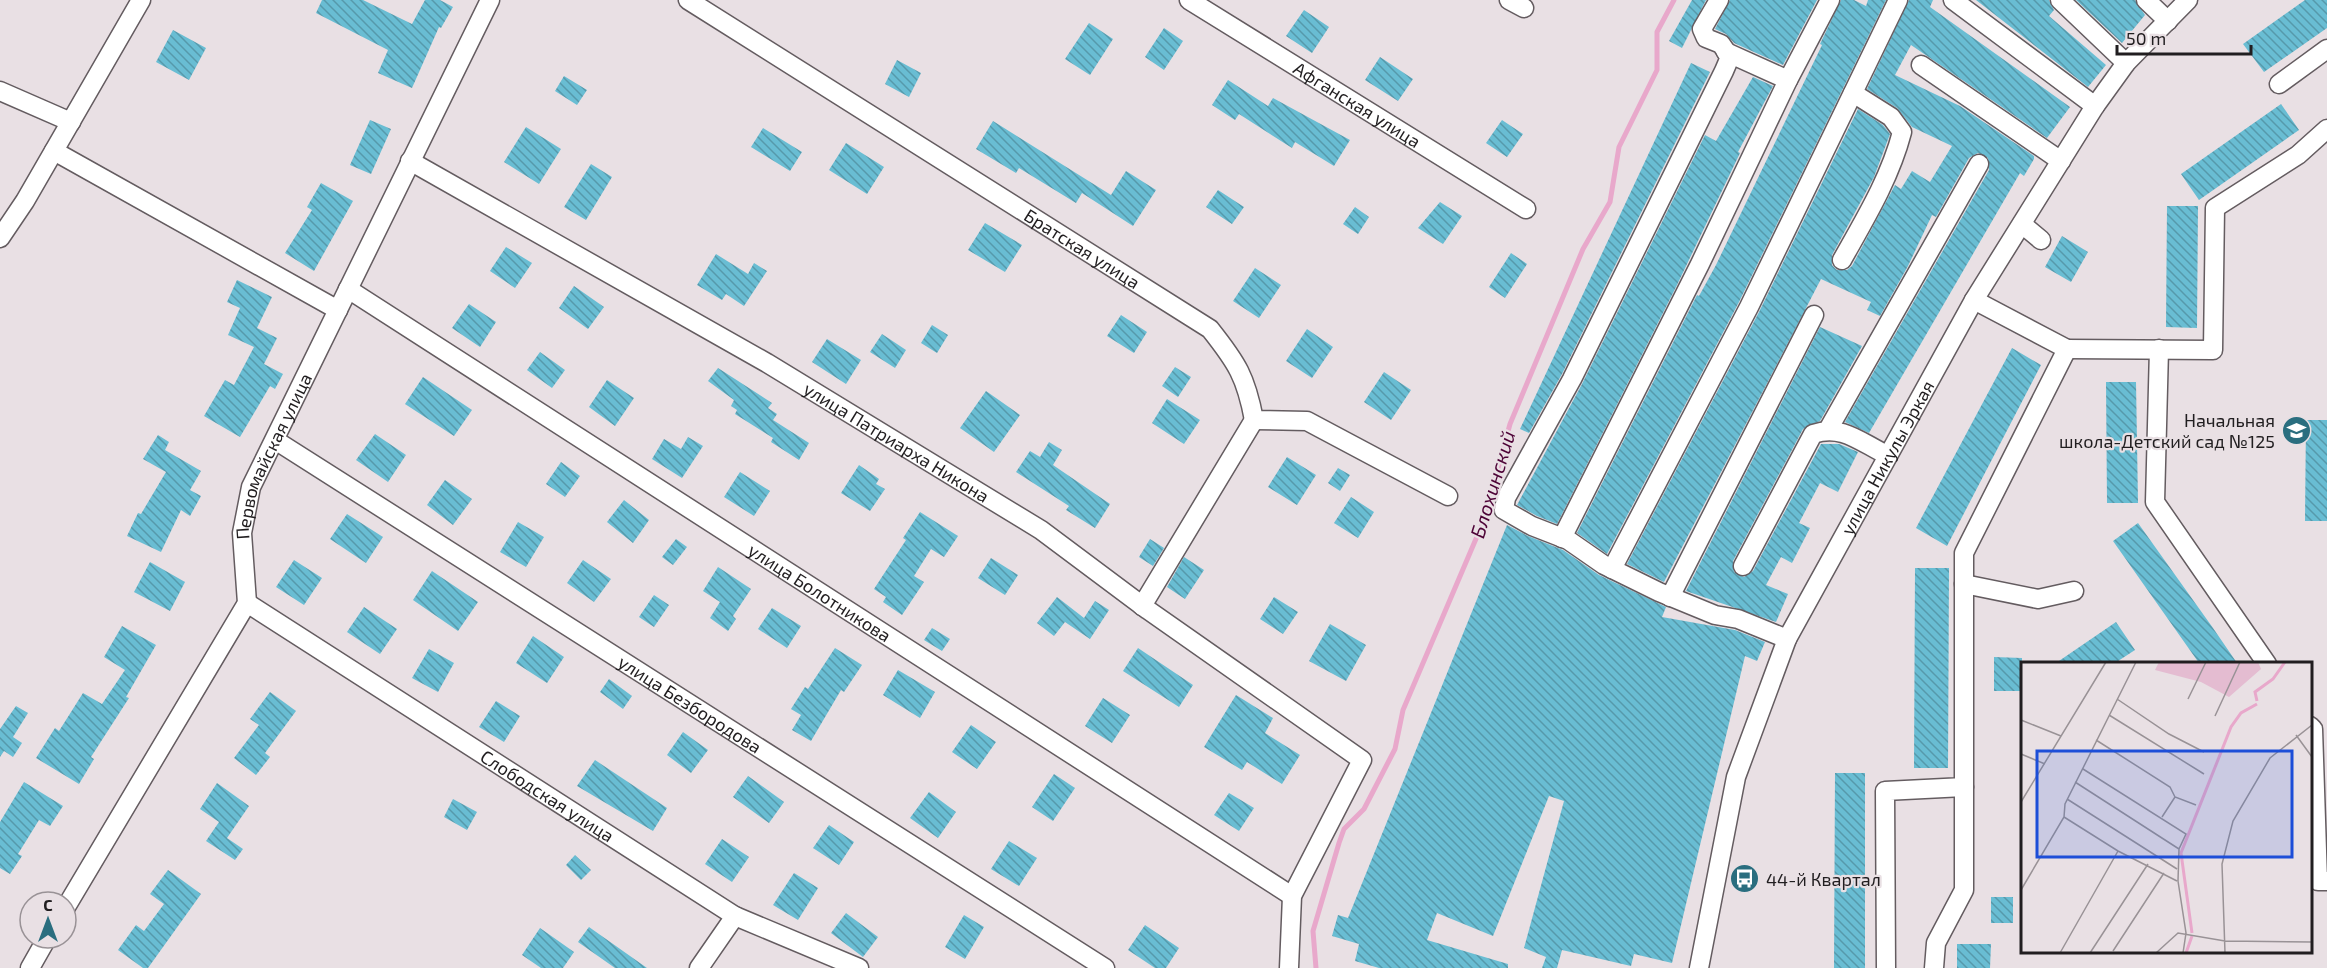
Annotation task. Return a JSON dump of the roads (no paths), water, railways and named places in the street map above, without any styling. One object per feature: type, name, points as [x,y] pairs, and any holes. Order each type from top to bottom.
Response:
[{"type":"street","points":[[0,238],[54,151],[141,0]]},
{"type":"street","name":"Первомайская улица","points":[[247,603],[242,533],[251,487],[490,0]]},
{"type":"street","name":"Братская улица","points":[[688,0],[1210,329],[1234,358],[1247,385],[1254,420]]},
{"type":"street","name":"Афганская улица","points":[[1189,0],[1526,209]]},
{"type":"street","points":[[1719,0],[1702,29],[1706,38],[1721,44],[1730,57],[1543,436],[1506,498],[1504,510],[1507,514],[1562,538],[1612,569],[1670,597],[1787,639]]},
{"type":"street","points":[[1562,538],[1700,264],[1788,80],[1830,0]]},
{"type":"street","points":[[1612,569],[1749,307],[1898,0]]},
{"type":"street","points":[[1953,0],[2095,106]]},
{"type":"street","points":[[2060,0],[2126,63]]},
{"type":"street","points":[[2146,0],[2168,21]]},
{"type":"street","name":"улица Никулы Эркая","points":[[1699,968],[1736,777],[1787,639],[1974,300],[2095,106],[2126,63],[2188,0]]},
{"type":"street","points":[[2279,84],[2327,50]]},
{"type":"street","points":[[1726,52],[1788,80]]},
{"type":"street","points":[[1921,66],[2061,161]]},
{"type":"street","points":[[0,92],[71,122]]},
{"type":"street","points":[[1842,260],[1871,210],[1896,153],[1902,132],[1891,117],[1853,93]]},
{"type":"street","points":[[1974,300],[2067,349],[2213,350],[2215,208],[2298,155],[2327,129]]},
{"type":"street","points":[[54,151],[338,310]]},
{"type":"street","name":"улица Патриарха Никона","points":[[410,161],[767,363],[1041,530],[1142,606],[1362,760],[1292,896]]},
{"type":"street","points":[[1828,428],[1978,164]]},
{"type":"street","points":[[2022,224],[2041,240]]},
{"type":"street","name":"улица Болотникова","points":[[348,289],[1292,896]]},
{"type":"street","points":[[1670,597],[1814,315]]},
{"type":"street","points":[[1934,968],[1936,943],[1964,890],[1964,553],[2067,349]]},
{"type":"street","points":[[2159,350],[2155,502],[2266,662]]},
{"type":"street","points":[[1142,606],[1254,420],[1307,421],[1448,496]]},
{"type":"street","points":[[1743,566],[1813,434],[1828,428],[1841,430],[1887,454]]},
{"type":"street","name":"улица Безбородова","points":[[274,440],[1105,968]]},
{"type":"street","points":[[1964,584],[2038,599],[2074,591]]},
{"type":"street","points":[[76,890],[247,603]]},
{"type":"street","name":"Слободская улица","points":[[247,603],[735,916],[859,968]]},
{"type":"street","points":[[2312,728],[2322,822],[2318,881],[2327,881]]},
{"type":"street","points":[[1886,968],[1885,791],[1964,787]]},
{"type":"street","points":[[1289,968],[1292,896]]},
{"type":"street","points":[[699,968],[735,916]]},
{"type":"street","points":[[30,968],[40,950]]},
{"type":"waterway","name":"Блохинский","points":[[1316,968],[1313,931],[1344,829],[1364,809],[1395,749],[1403,710],[1484,520],[1510,424],[1583,249],[1610,202],[1619,147],[1657,70],[1657,32],[1674,0]]},
{"type":"place","name":"Начальная школа-Детский сад №125","points":[[2296,430]]},
{"type":"place","name":"44-й Квартал","points":[[1745,879]]}]
